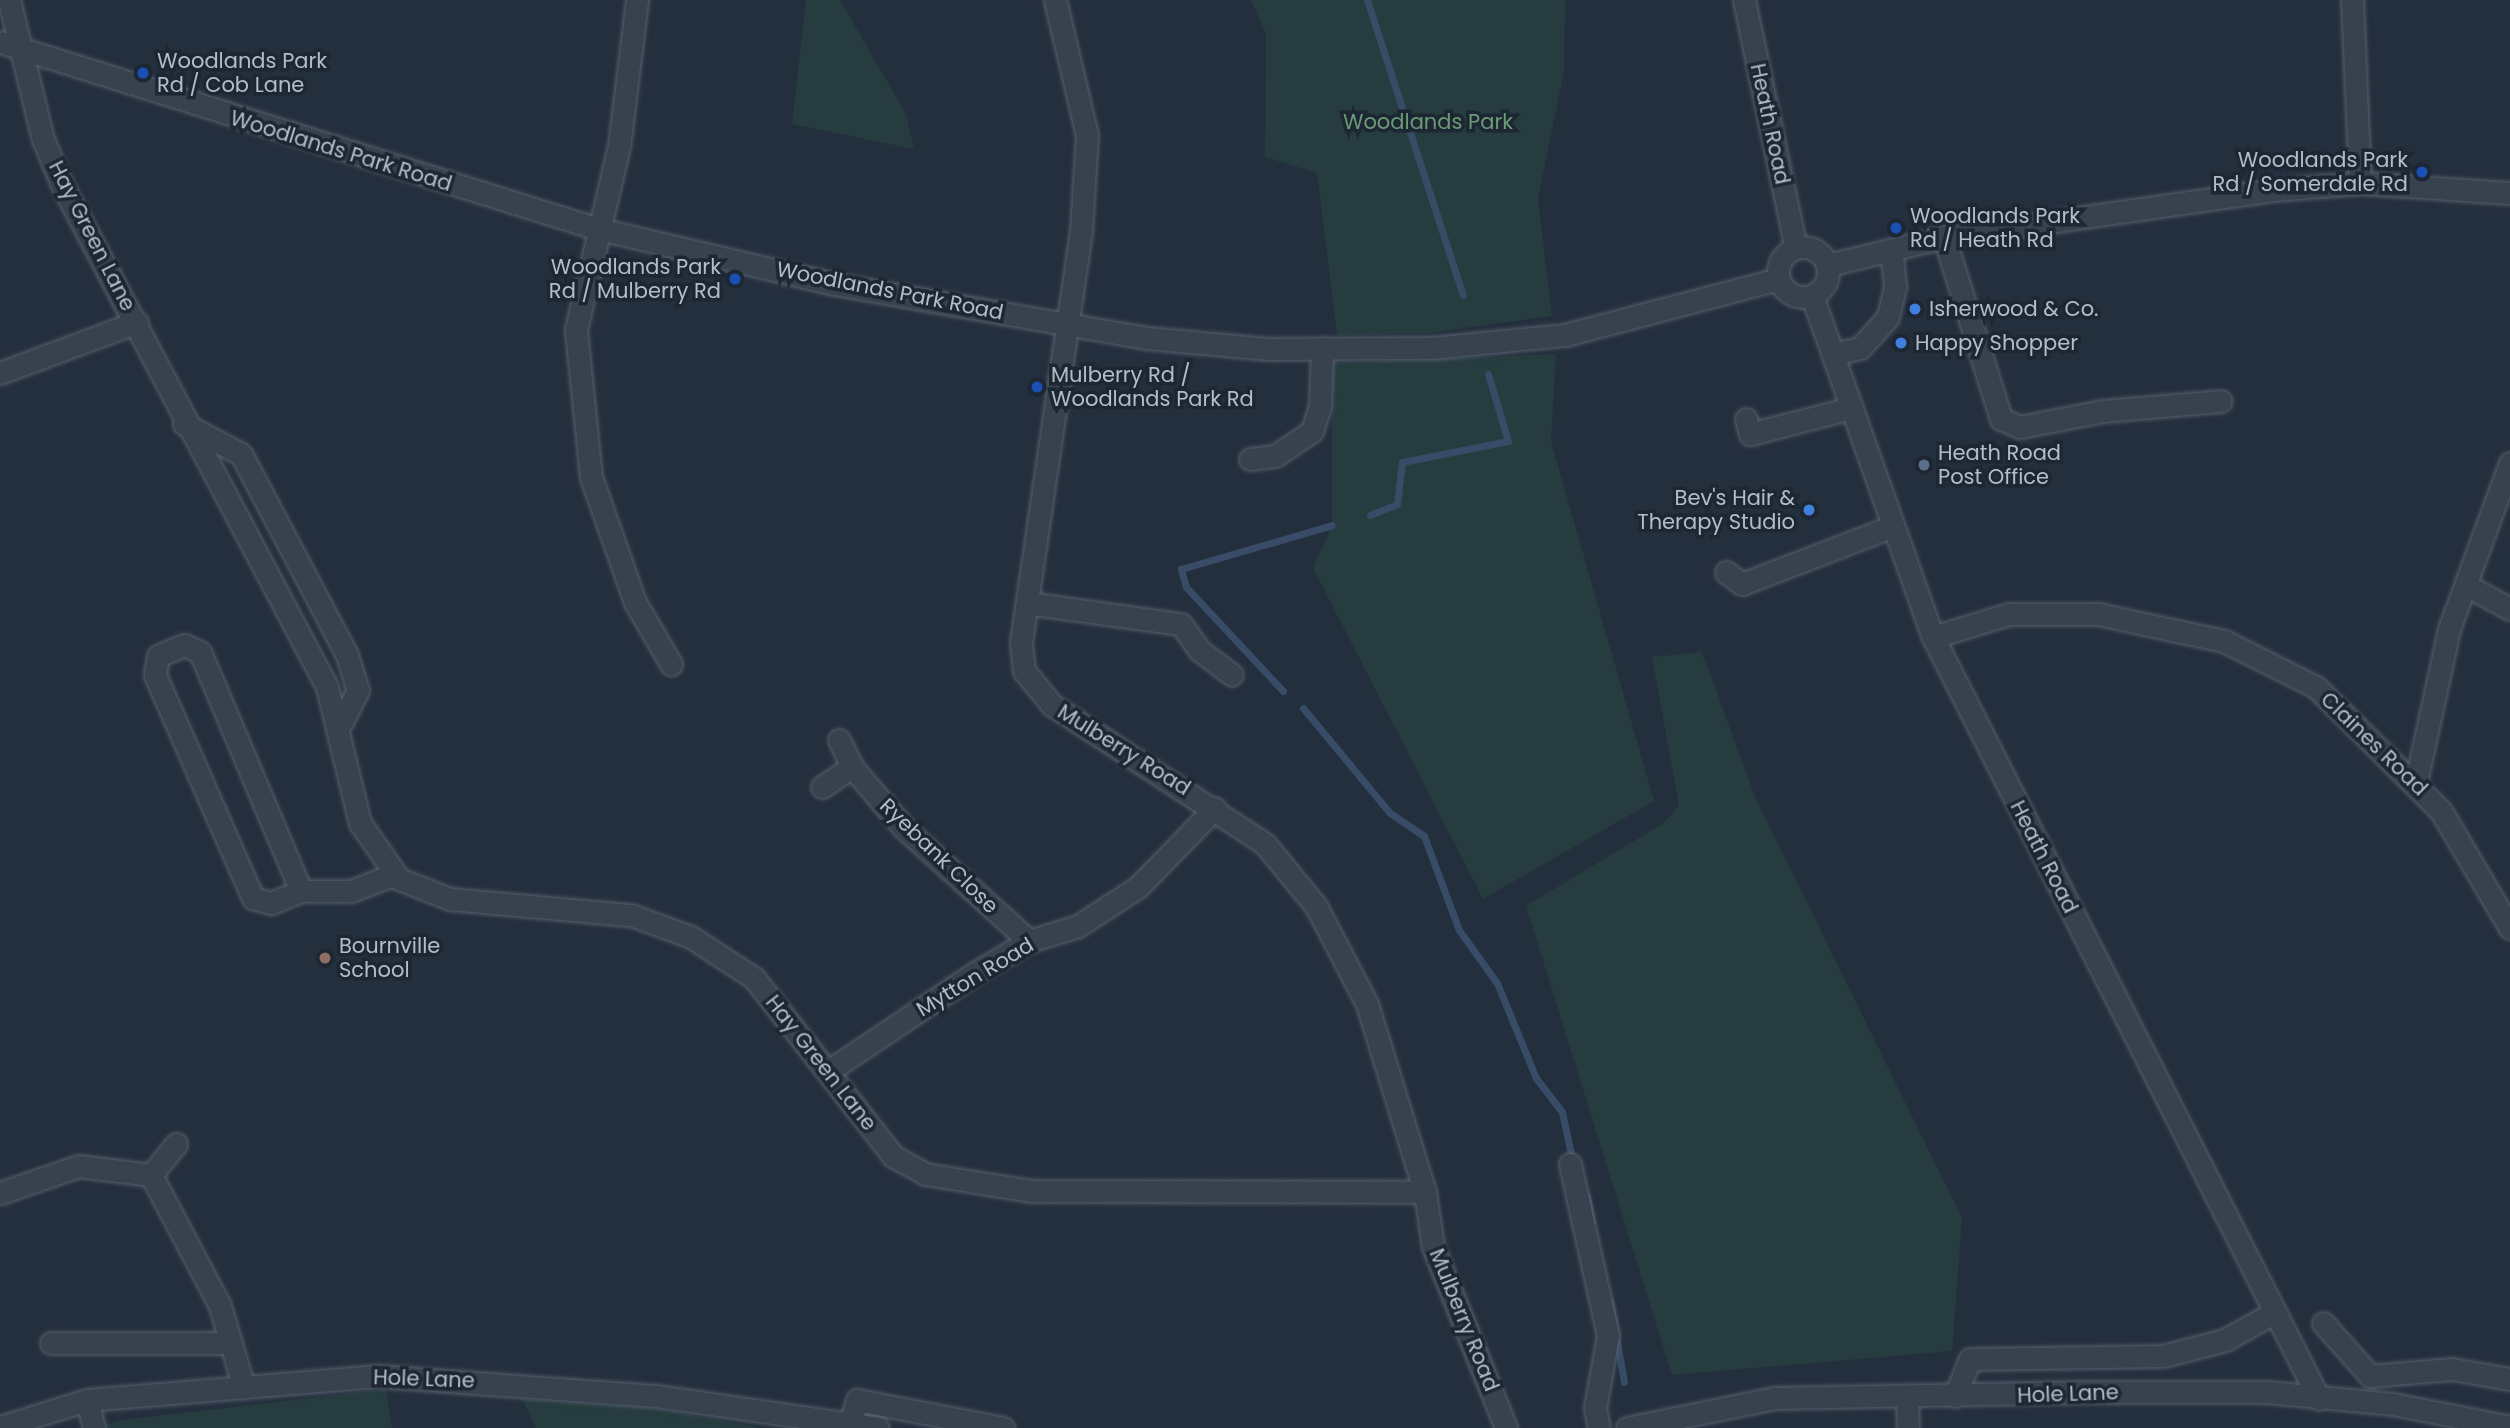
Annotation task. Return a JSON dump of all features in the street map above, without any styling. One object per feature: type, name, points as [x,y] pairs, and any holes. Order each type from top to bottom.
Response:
[{"type":"street","name":"Hay Green Lane","points":[[9,0],[43,139],[62,185],[137,322],[184,424],[327,687],[341,724],[360,823],[395,874],[424,893],[450,899],[594,908],[691,937],[754,978],[830,1070],[893,1156],[925,1174],[1031,1191],[1424,1192]]},
{"type":"street","points":[[636,0],[619,146],[595,228],[576,330],[591,477],[635,602],[671,663]]},
{"type":"street","name":"Mulberry Road","points":[[1055,0],[1087,135],[1065,324],[1027,603],[1024,671],[1036,691],[1265,844],[1316,906],[1367,1004],[1424,1192],[1433,1247],[1506,1428]]},
{"type":"street","name":"Heath Road","points":[[1744,0],[1796,248]]},
{"type":"street","points":[[2352,0],[2360,183]]},
{"type":"street","name":"Woodlands Park Road","points":[[0,42],[595,228],[834,284],[1147,338],[1322,348],[1432,348],[1566,335],[1778,279]]},
{"type":"street","points":[[1828,265],[1944,237],[2360,183],[2510,193]]},
{"type":"street","points":[[1944,237],[2001,419],[2020,427],[2103,411],[2221,401]]},
{"type":"street","points":[[1796,248],[1816,251],[1828,265],[1828,279],[1812,296],[1795,296],[1778,279],[1780,263],[1796,248]]},
{"type":"street","points":[[1832,354],[1860,348],[1888,317],[1895,286],[1891,250]]},
{"type":"street","name":"Heath Road","points":[[1812,296],[1933,637],[2319,1399]]},
{"type":"street","points":[[0,373],[137,322]]},
{"type":"street","points":[[1250,459],[1276,456],[1312,431],[1320,406],[1322,348]]},
{"type":"street","points":[[1746,419],[1750,434],[1851,408]]},
{"type":"street","points":[[184,424],[241,454],[347,655],[358,690],[341,724]]},
{"type":"street","points":[[2416,782],[2449,629],[2510,463]]},
{"type":"street","points":[[1726,572],[1742,584],[1893,526]]},
{"type":"street","points":[[2466,585],[2510,609]]},
{"type":"street","points":[[1027,603],[1181,624],[1199,650],[1232,675]]},
{"type":"street","name":"Claines Road","points":[[1933,637],[2010,614],[2098,614],[2178,626],[2224,640],[2316,687],[2416,782],[2510,928]]},
{"type":"street","points":[[301,891],[200,652],[184,645],[158,656],[155,675],[253,898],[271,904],[301,891],[351,891],[395,874]]},
{"type":"street","name":"Ryebank Close","points":[[839,740],[852,768],[904,828],[1029,941]]},
{"type":"street","points":[[822,787],[852,768]]},
{"type":"street","name":"Mytton Road","points":[[830,1070],[1029,941],[1077,926],[1138,887],[1214,808]]},
{"type":"street","points":[[151,1175],[176,1144]]},
{"type":"street","points":[[1570,1164],[1608,1335],[1595,1408],[1599,1428]]},
{"type":"street","points":[[0,1193],[88,1165],[151,1175]]},
{"type":"street","points":[[151,1175],[220,1306],[244,1388]]},
{"type":"street","points":[[1955,1396],[1970,1359],[2164,1356],[2225,1340],[2275,1312]]},
{"type":"street","points":[[2323,1323],[2370,1376],[2452,1369],[2510,1380]]},
{"type":"street","points":[[51,1343],[231,1343]]},
{"type":"street","name":"Hole Lane","points":[[0,1427],[87,1400],[378,1376],[457,1379],[851,1421],[878,1428]]},
{"type":"street","name":"Hole Lane","points":[[1627,1428],[1774,1398],[1907,1399],[2267,1392],[2393,1404],[2510,1427]]},
{"type":"street","points":[[1907,1399],[1908,1428]]},
{"type":"street","points":[[87,1400],[93,1428]]},
{"type":"street","points":[[851,1421],[857,1400],[1003,1428]]},
{"type":"green space","points":[[806,0],[840,0],[906,114],[914,149],[792,124]]},
{"type":"green space","name":"Woodlands Park","points":[[1251,0],[1565,0],[1564,71],[1538,199],[1552,316],[1428,333],[1337,335],[1317,173],[1265,157],[1266,35]]},
{"type":"green space","points":[[1556,354],[1551,441],[1654,801],[1483,899],[1313,568],[1332,525],[1332,363]]},
{"type":"green space","points":[[1702,652],[1756,799],[1962,1218],[1952,1351],[1672,1375],[1526,906],[1664,823],[1679,805],[1652,657]]},
{"type":"green space","points":[[386,1389],[392,1428],[91,1428],[122,1420]]},
{"type":"green space","points":[[522,1399],[653,1408],[761,1428],[536,1428]]},
{"type":"waterway","points":[[1367,0],[1463,295]]},
{"type":"waterway","points":[[1370,515],[1397,504],[1402,462],[1508,441],[1488,374]]},
{"type":"waterway","points":[[1283,691],[1186,587],[1181,569],[1332,525]]},
{"type":"waterway","points":[[1303,708],[1390,813],[1424,836],[1459,930],[1497,983],[1536,1078],[1562,1112],[1572,1159]]},
{"type":"waterway","points":[[1587,1196],[1592,1222]]},
{"type":"waterway","points":[[1610,1301],[1624,1382]]},
{"type":"place","name":"Woodlands Park Rd / Cob Lane","points":[[143,73]]},
{"type":"place","name":"Woodlands Park Rd / Somerdale Rd","points":[[2422,172]]},
{"type":"place","name":"Woodlands Park Rd / Heath Rd","points":[[1896,228]]},
{"type":"place","name":"Woodlands Park Rd / Mulberry Rd","points":[[735,279]]},
{"type":"place","name":"Isherwood & Co.","points":[[1915,309]]},
{"type":"place","name":"Happy Shopper","points":[[1901,343]]},
{"type":"place","name":"Mulberry Rd / Woodlands Park Rd","points":[[1037,387]]},
{"type":"place","name":"Heath Road Post Office","points":[[1924,465]]},
{"type":"place","name":"Bev's Hair & Therapy Studio","points":[[1809,510]]},
{"type":"place","name":"Bournville School","points":[[325,958]]}]
